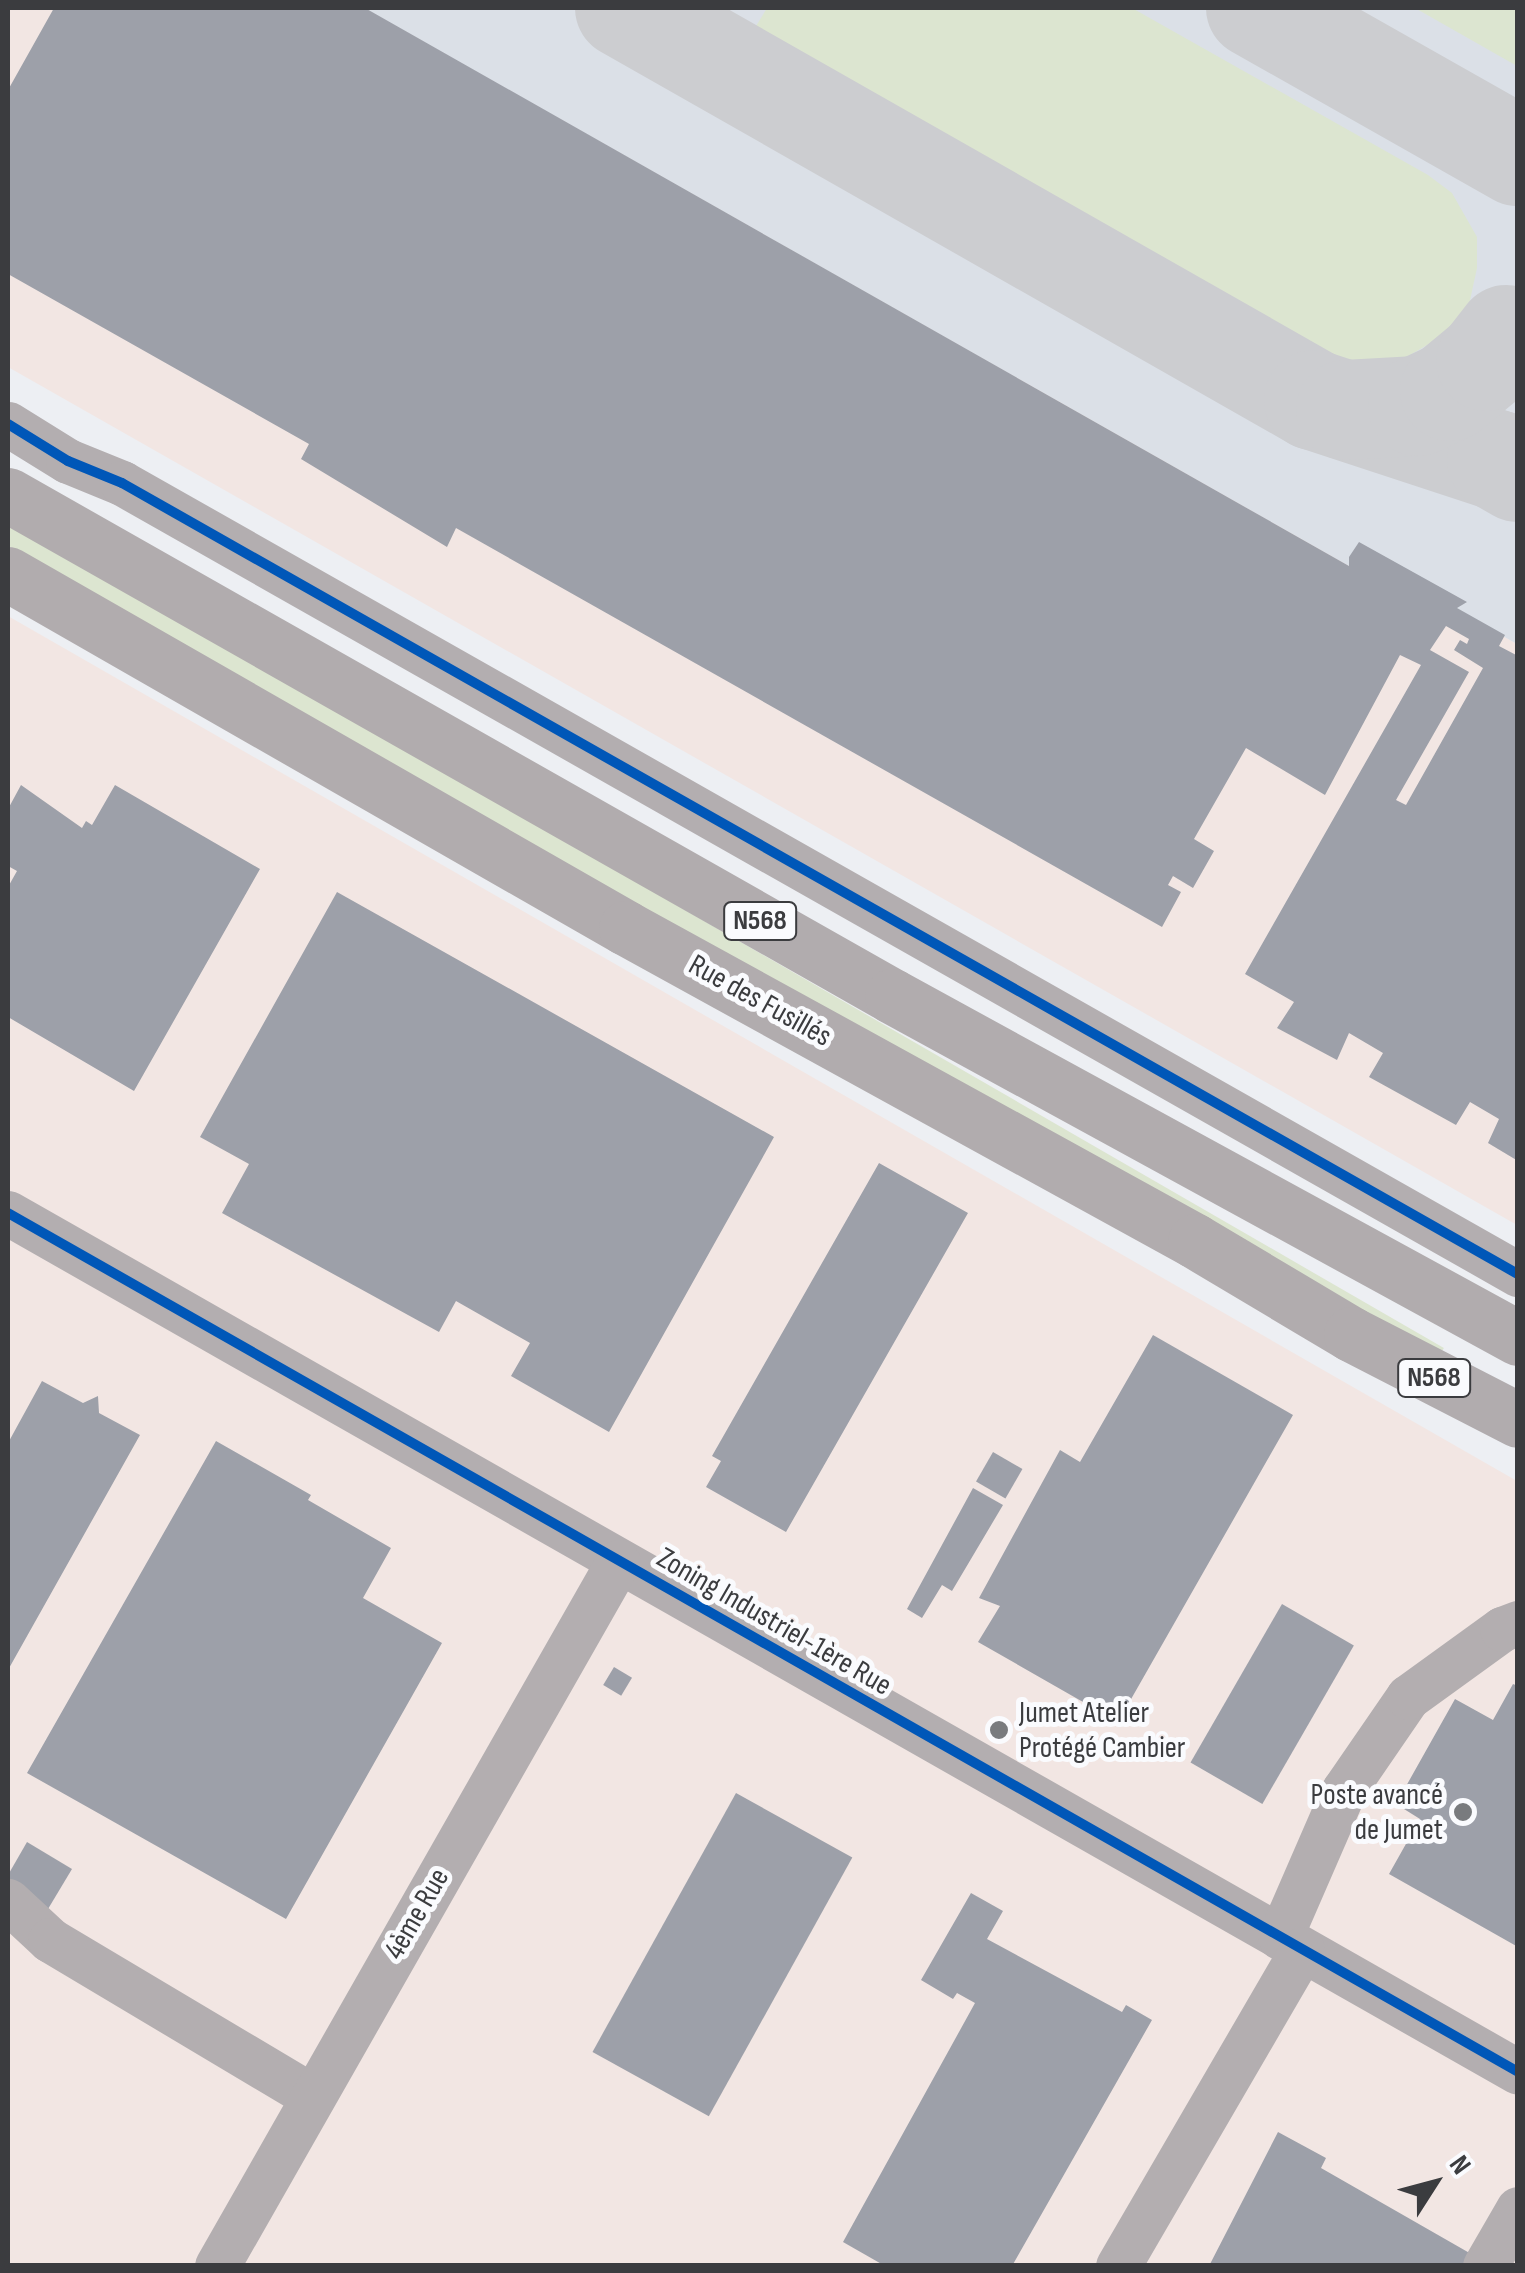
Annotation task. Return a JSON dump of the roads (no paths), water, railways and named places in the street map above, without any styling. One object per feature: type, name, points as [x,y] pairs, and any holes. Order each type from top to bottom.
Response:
[{"type":"highway","name":"N568","points":[[8,495],[874,986],[1518,1338]]},
{"type":"highway","name":"Rue des Fusillés","points":[[8,574],[626,928],[1195,1241],[1351,1334],[1518,1420]]},
{"type":"street","points":[[8,424],[68,461],[139,492],[1518,1274]]},
{"type":"street","name":"Zoning Industriel-1ère Rue","points":[[8,1213],[1518,2072]]},
{"type":"street","name":"4ème Rue","points":[[217,2266],[618,1562]]},
{"type":"street","points":[[1118,2266],[1291,1943],[1344,1790],[1408,1696],[1502,1628],[1518,1623]]},
{"type":"street","points":[[8,1900],[50,1940],[313,2097]]},
{"type":"street","points":[[1485,2266],[1518,2209]]},
{"type":"place","name":"Jumet Atelier Protégé Cambier","points":[[999,1730]]},
{"type":"place","name":"Poste avancé de Jumet","points":[[1463,1812]]}]
